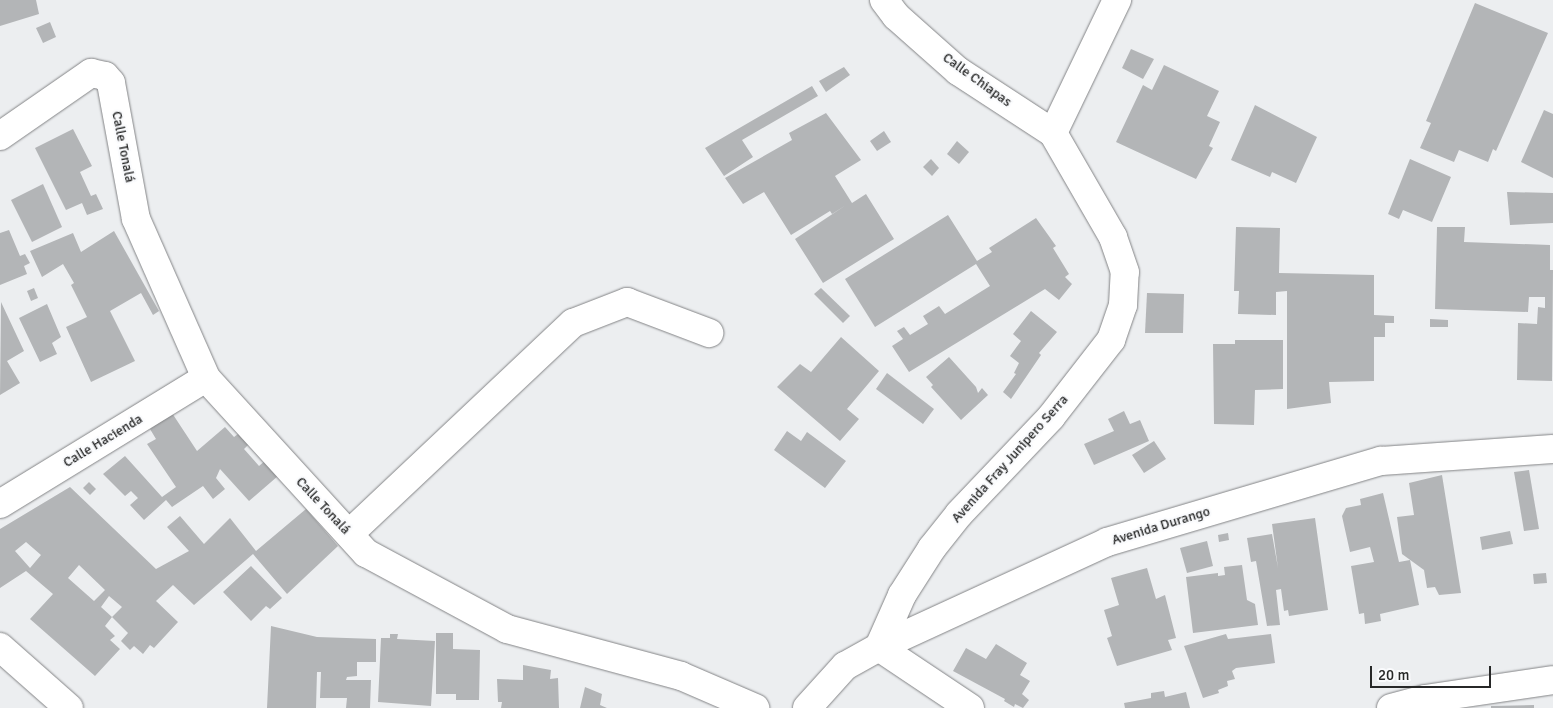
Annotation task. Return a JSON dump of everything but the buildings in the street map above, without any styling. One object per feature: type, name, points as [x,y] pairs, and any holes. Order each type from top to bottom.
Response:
[{"type":"street","name":"Calle Chiapas","points":[[884,0],[896,16],[958,71],[1053,133]]},
{"type":"street","points":[[1053,133],[1117,0]]},
{"type":"street","name":"Calle Tonalá","points":[[0,136],[91,73],[105,76],[111,83],[136,218],[206,378],[366,552],[506,629],[681,676],[755,708]]},
{"type":"street","name":"Avenida Fray Junipero Serra","points":[[879,647],[902,595],[932,548],[959,514],[1051,417],[1111,340],[1123,305],[1125,272],[1113,237],[1053,133]]},
{"type":"street","points":[[349,534],[573,323],[627,302],[709,332]]},
{"type":"street","name":"Calle Hacienda","points":[[0,504],[206,378]]},
{"type":"street","name":"Avenida Durango","points":[[807,708],[845,666],[879,647],[1107,542],[1381,461],[1553,449]]},
{"type":"street","points":[[879,647],[970,708]]},
{"type":"street","points":[[0,648],[69,708]]},
{"type":"street","points":[[1391,708],[1425,699],[1553,680]]}]
